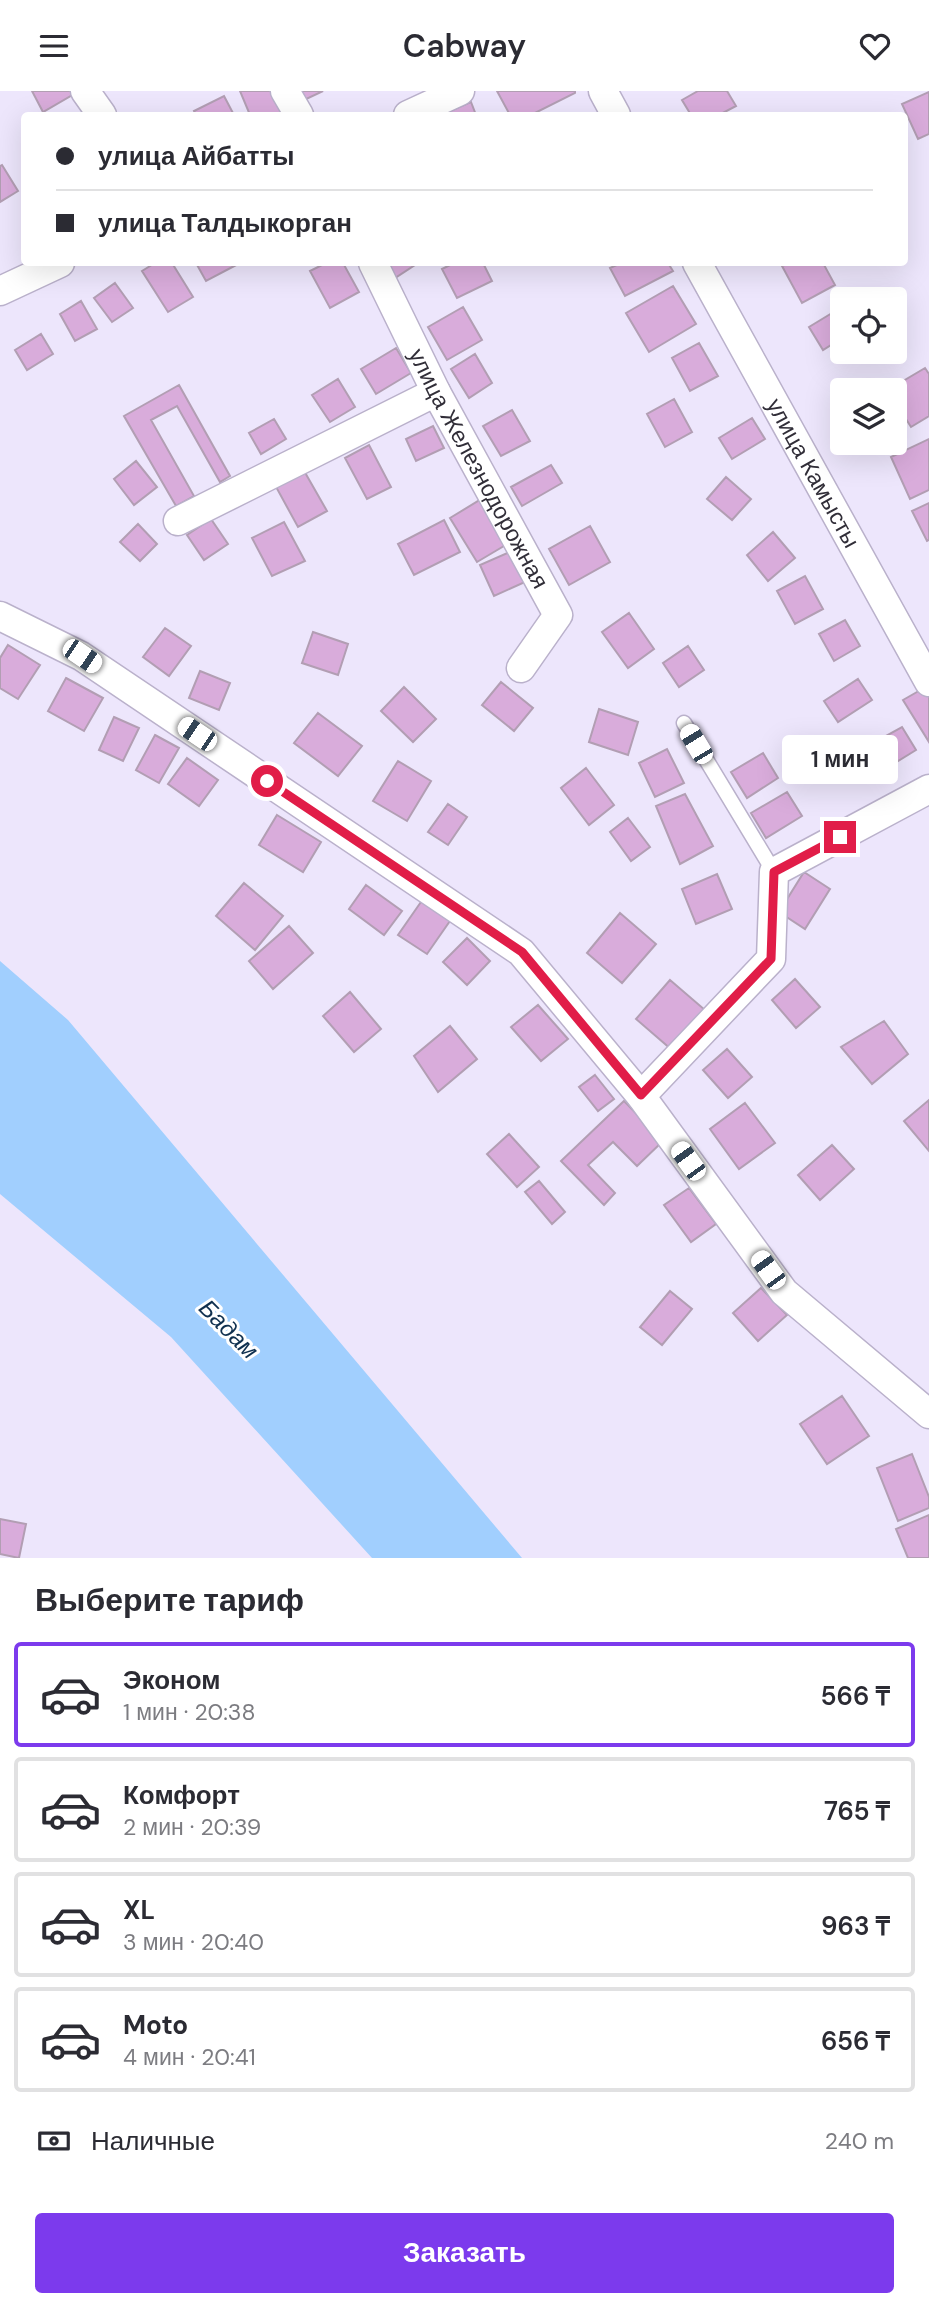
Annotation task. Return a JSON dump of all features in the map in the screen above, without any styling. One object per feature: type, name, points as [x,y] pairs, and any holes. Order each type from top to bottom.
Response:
[{"type":"street","points":[[85,91],[100,112]]},
{"type":"street","points":[[285,91],[297,112]]},
{"type":"street","points":[[414,112],[460,91]]},
{"type":"street","points":[[603,91],[614,112]]},
{"type":"street","points":[[0,291],[54,266]]},
{"type":"street","name":"улица Железнодорожная","points":[[374,266],[436,392],[558,615],[520,669]]},
{"type":"street","name":"улица Камысты","points":[[699,266],[929,683]]},
{"type":"street","points":[[178,521],[436,392]]},
{"type":"street","points":[[0,616],[82,656],[522,952],[641,1095],[784,1292],[929,1414]]},
{"type":"street","points":[[641,1095],[771,959],[774,872],[929,789]]},
{"type":"lane","points":[[684,723],[774,872]]},
{"type":"water","name":"Бадам","points":[[0,961],[68,1020],[522,1558],[372,1558],[171,1337],[0,1194]]},
{"type":"building","points":[[32,91],[73,91],[74,94],[43,112]]},
{"type":"building","points":[[240,91],[273,91],[283,112],[249,112]]},
{"type":"building","points":[[294,91],[323,91],[300,102]]},
{"type":"building","points":[[497,91],[575,91],[537,112],[508,112]]},
{"type":"building","points":[[698,91],[727,91],[736,106],[725,112],[689,112],[682,100]]},
{"type":"building","points":[[929,92],[929,134],[918,139],[908,112],[902,104]]},
{"type":"building","points":[[224,96],[232,112],[194,112]]},
{"type":"building","points":[[471,102],[475,112],[447,112]]},
{"type":"building","points":[[2,165],[18,191],[0,202],[0,166]]},
{"type":"building","points":[[150,266],[174,266],[193,297],[168,312],[142,271]]},
{"type":"building","points":[[198,266],[234,266],[206,281]]},
{"type":"building","points":[[320,266],[345,266],[359,292],[330,308],[310,271]]},
{"type":"building","points":[[387,266],[413,266],[395,278]]},
{"type":"building","points":[[448,266],[484,266],[492,281],[457,298],[442,269]]},
{"type":"building","points":[[670,266],[673,271],[625,296],[610,268]]},
{"type":"building","points":[[782,266],[825,266],[835,285],[802,303]]},
{"type":"building","points":[[115,283],[133,308],[112,322],[94,298]]},
{"type":"building","points":[[673,286],[696,324],[649,352],[626,313]]},
{"type":"building","points":[[81,301],[97,329],[75,341],[60,314]]},
{"type":"building","points":[[463,307],[482,340],[447,360],[428,327]]},
{"type":"building","points":[[830,314],[830,346],[823,350],[809,327]]},
{"type":"building","points":[[41,334],[53,354],[27,370],[15,350]]},
{"type":"building","points":[[699,343],[718,376],[690,391],[672,358]]},
{"type":"building","points":[[396,348],[411,373],[376,394],[361,369]]},
{"type":"building","points":[[475,354],[492,383],[469,398],[451,369]]},
{"type":"building","points":[[925,368],[929,374],[929,416],[911,427],[907,421],[907,379]]},
{"type":"building","points":[[338,379],[355,407],[330,422],[312,395]]},
{"type":"building","points":[[179,385],[230,476],[220,482],[177,406],[151,420],[194,496],[176,506],[124,416]]},
{"type":"building","points":[[674,399],[692,432],[665,447],[647,414]]},
{"type":"building","points":[[512,410],[530,441],[501,456],[483,426]]},
{"type":"building","points":[[752,418],[765,439],[732,459],[719,438]]},
{"type":"building","points":[[274,419],[286,439],[261,454],[249,433]]},
{"type":"building","points":[[433,426],[444,448],[416,461],[406,439]]},
{"type":"building","points":[[929,439],[929,490],[910,499],[891,457],[907,455],[907,449]]},
{"type":"building","points":[[369,445],[391,487],[367,499],[345,458]]},
{"type":"building","points":[[136,461],[157,487],[134,505],[114,479]]},
{"type":"building","points":[[551,465],[562,483],[522,506],[511,487]]},
{"type":"building","points":[[303,469],[327,511],[298,527],[275,485]]},
{"type":"building","points":[[726,477],[751,499],[732,520],[707,499]]},
{"type":"building","points":[[483,498],[509,543],[477,562],[450,518]]},
{"type":"building","points":[[929,503],[929,540],[927,541],[912,511]]},
{"type":"building","points":[[211,519],[228,544],[204,560],[187,535]]},
{"type":"building","points":[[444,520],[460,552],[414,575],[398,544]]},
{"type":"building","points":[[284,522],[305,561],[272,576],[252,538]]},
{"type":"building","points":[[138,524],[157,544],[140,561],[120,542]]},
{"type":"building","points":[[590,526],[610,562],[569,585],[549,549]]},
{"type":"building","points":[[773,532],[795,558],[768,581],[747,555]]},
{"type":"building","points":[[512,551],[525,582],[494,596],[480,565]]},
{"type":"building","points":[[805,576],[823,609],[795,624],[777,591]]},
{"type":"building","points":[[629,613],[654,649],[628,668],[602,632]]},
{"type":"building","points":[[845,620],[860,646],[834,661],[819,634]]},
{"type":"building","points":[[165,628],[191,646],[169,676],[143,657]]},
{"type":"building","points":[[313,632],[348,644],[338,675],[302,663]]},
{"type":"building","points":[[8,645],[40,665],[18,699],[0,688],[0,658]]},
{"type":"building","points":[[688,646],[704,670],[679,687],[663,663]]},
{"type":"building","points":[[200,671],[230,683],[219,710],[189,698]]},
{"type":"building","points":[[66,678],[103,698],[84,731],[48,711]]},
{"type":"building","points":[[858,679],[872,700],[838,722],[824,701]]},
{"type":"building","points":[[501,682],[533,708],[514,731],[482,705]]},
{"type":"building","points":[[404,687],[436,719],[413,742],[381,711]]},
{"type":"building","points":[[924,688],[929,696],[929,742],[903,700]]},
{"type":"building","points":[[599,709],[638,722],[628,755],[589,742]]},
{"type":"building","points":[[318,713],[362,746],[338,776],[294,743]]},
{"type":"building","points":[[114,717],[139,728],[123,761],[99,750]]},
{"type":"building","points":[[902,727],[916,750],[890,766],[873,743]]},
{"type":"building","points":[[155,735],[179,748],[159,783],[136,770]]},
{"type":"building","points":[[667,749],[684,783],[655,797],[639,763]]},
{"type":"building","points":[[763,753],[778,778],[747,798],[731,772]]},
{"type":"building","points":[[187,758],[218,780],[199,806],[168,784]]},
{"type":"building","points":[[398,761],[431,781],[407,821],[373,801]]},
{"type":"building","points":[[586,768],[614,805],[589,825],[561,788]]},
{"type":"building","points":[[787,792],[802,816],[766,838],[751,813]]},
{"type":"building","points":[[685,794],[713,846],[680,864],[656,806]]},
{"type":"building","points":[[448,804],[467,817],[448,845],[428,832]]},
{"type":"building","points":[[277,815],[321,842],[303,872],[259,845]]},
{"type":"building","points":[[628,818],[650,847],[631,861],[610,832]]},
{"type":"building","points":[[804,872],[830,889],[805,929],[779,912]]},
{"type":"building","points":[[717,874],[732,909],[696,924],[682,889]]},
{"type":"building","points":[[244,883],[283,916],[255,950],[216,916]]},
{"type":"building","points":[[366,885],[402,911],[384,935],[349,909]]},
{"type":"building","points":[[423,899],[452,918],[427,954],[398,935]]},
{"type":"building","points":[[620,913],[656,944],[622,983],[587,953]]},
{"type":"building","points":[[289,926],[313,953],[273,989],[249,961]]},
{"type":"building","points":[[467,938],[490,961],[467,985],[443,962]]},
{"type":"building","points":[[795,979],[820,1007],[796,1028],[772,1000]]},
{"type":"building","points":[[670,980],[705,1010],[672,1050],[636,1019]]},
{"type":"building","points":[[350,992],[381,1029],[354,1052],[323,1016]]},
{"type":"building","points":[[538,1005],[568,1039],[541,1061],[511,1027]]},
{"type":"building","points":[[884,1021],[908,1054],[872,1084],[841,1047]]},
{"type":"building","points":[[450,1026],[477,1059],[438,1092],[414,1056]]},
{"type":"building","points":[[727,1049],[752,1077],[728,1098],[703,1070]]},
{"type":"building","points":[[595,1075],[614,1099],[598,1111],[579,1087]]},
{"type":"building","points":[[929,1100],[929,1151],[904,1121]]},
{"type":"building","points":[[624,1101],[663,1141],[637,1166],[613,1142],[588,1165],[615,1193],[604,1205],[561,1161]]},
{"type":"building","points":[[745,1103],[775,1143],[739,1169],[710,1129]]},
{"type":"building","points":[[509,1134],[539,1167],[517,1187],[487,1154]]},
{"type":"building","points":[[832,1145],[854,1169],[820,1200],[798,1175]]},
{"type":"building","points":[[539,1181],[565,1212],[552,1224],[525,1192]]},
{"type":"building","points":[[689,1188],[716,1224],[691,1242],[664,1205]]},
{"type":"building","points":[[761,1288],[787,1315],[758,1341],[733,1313]]},
{"type":"building","points":[[670,1291],[692,1309],[662,1345],[640,1327]]},
{"type":"building","points":[[842,1396],[869,1436],[827,1464],[800,1424]]},
{"type":"building","points":[[912,1454],[929,1497],[929,1508],[898,1521],[877,1468]]},
{"type":"building","points":[[929,1515],[929,1558],[908,1558],[896,1529]]},
{"type":"building","points":[[0,1519],[26,1524],[19,1558],[0,1554]]},
{"type":"route","points":[[267,781],[522,952],[641,1095],[771,959],[774,872],[840,837]]}]
